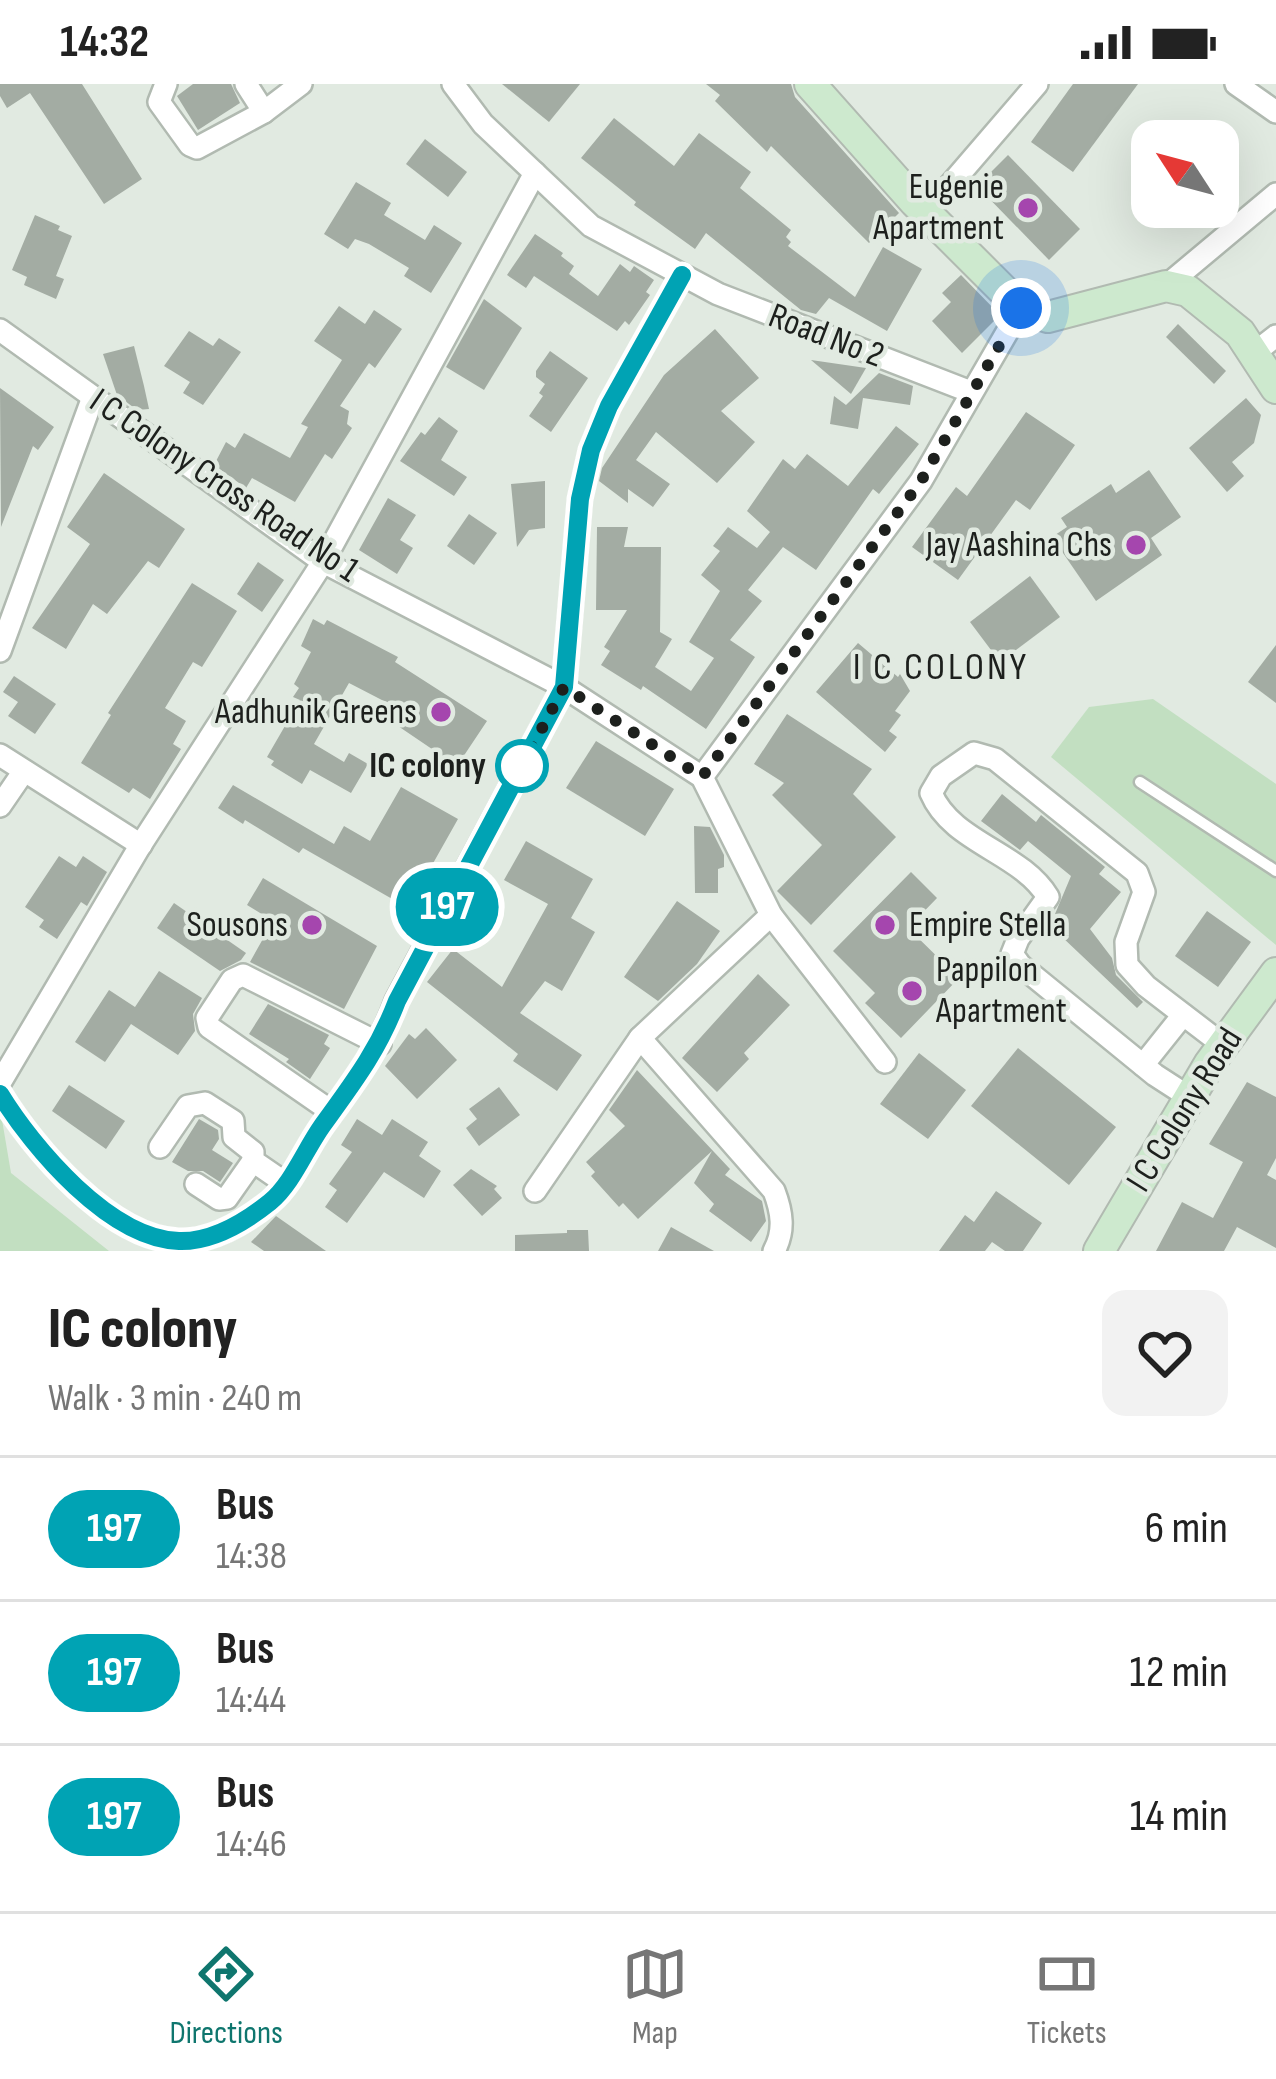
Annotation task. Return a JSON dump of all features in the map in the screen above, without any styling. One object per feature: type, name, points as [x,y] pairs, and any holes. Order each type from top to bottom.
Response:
[{"type":"street","points":[[166,84],[159,102],[197,148],[264,112],[284,87]]},
{"type":"street","points":[[246,84],[264,112]]},
{"type":"street","name":"Road No 2","points":[[453,84],[484,124],[591,226],[718,294],[971,392]]},
{"type":"street","points":[[809,84],[926,213],[1021,308],[1040,316],[1166,286],[1276,194]]},
{"type":"street","points":[[926,213],[1037,84]]},
{"type":"street","points":[[1236,84],[1276,112]]},
{"type":"street","points":[[0,1083],[141,844],[322,562],[536,173]]},
{"type":"street","points":[[0,1094],[25,1135],[78,1188],[130,1227],[177,1241],[219,1243],[274,1199],[380,1044],[397,1001],[564,687],[580,499],[591,450],[609,406],[682,275]]},
{"type":"street","points":[[1166,286],[1202,299],[1240,333],[1265,344],[1276,388]]},
{"type":"street","points":[[885,1062],[771,915],[702,777],[921,481],[1021,308]]},
{"type":"street","name":"I C Colony Cross Road No 1","points":[[0,330],[322,562],[564,687],[702,777]]},
{"type":"street","points":[[0,651],[93,397]]},
{"type":"street","points":[[1189,1097],[1020,965],[1012,954],[1018,939],[1048,897],[1035,881],[940,813],[931,793],[941,776],[974,753],[995,760],[1137,873],[1144,892],[1126,942],[1127,965],[1146,986],[1223,1046]]},
{"type":"street","points":[[0,755],[141,844]]},
{"type":"street","points":[[4,793],[24,771]]},
{"type":"street","points":[[535,1191],[640,1038],[771,915]]},
{"type":"street","name":"I C Colony Road","points":[[1099,1251],[1189,1097],[1276,973]]},
{"type":"street","points":[[332,1112],[208,1027],[207,1018],[232,980],[243,975],[380,1044]]},
{"type":"street","points":[[1143,1065],[1183,1015]]},
{"type":"street","points":[[640,1038],[773,1191],[782,1212],[774,1251]]},
{"type":"street","points":[[160,1147],[188,1106],[205,1103],[233,1121],[234,1137],[253,1152],[253,1161],[226,1198],[219,1199],[196,1184]]},
{"type":"street","points":[[253,1161],[285,1183]]},
{"type":"lane","points":[[1140,782],[1276,871]]},
{"type":"green space","points":[[1153,699],[1276,784],[1276,945],[1051,757],[1089,707]]},
{"type":"green space","points":[[0,1108],[11,1173],[109,1251],[0,1251]]},
{"type":"building","points":[[0,84],[82,84],[142,179],[104,204],[30,93],[7,108]]},
{"type":"building","points":[[193,84],[231,84],[240,103],[198,130],[177,96]]},
{"type":"building","points":[[502,84],[580,84],[549,122]]},
{"type":"building","points":[[706,84],[791,84],[795,97],[899,213],[869,243],[771,146],[767,152],[715,101],[720,95]]},
{"type":"building","points":[[1073,84],[1138,84],[1073,172],[1031,142]]},
{"type":"building","points":[[614,118],[674,166],[699,133],[751,172],[740,188],[791,230],[786,237],[791,242],[788,246],[855,297],[883,247],[922,269],[887,331],[829,298],[816,314],[801,310],[706,233],[695,249],[634,205],[581,158]]},
{"type":"building","points":[[425,139],[467,172],[448,197],[406,164]]},
{"type":"building","name":"Eugenie Apartment","points":[[1008,155],[1080,229],[1049,260],[977,186]]},
{"type":"building","points":[[356,182],[391,203],[384,215],[425,240],[434,225],[462,243],[431,293],[404,276],[409,268],[369,244],[355,239],[348,249],[324,234]]},
{"type":"building","points":[[35,215],[72,236],[56,276],[64,279],[56,299],[24,285],[27,277],[12,270]]},
{"type":"building","points":[[535,234],[563,253],[574,266],[569,274],[598,296],[620,264],[630,272],[634,266],[654,280],[646,292],[650,295],[629,325],[625,321],[617,331],[534,276],[526,288],[507,275]]},
{"type":"building","points":[[961,275],[1000,315],[962,353],[932,321],[951,302],[942,293]]},
{"type":"building","points":[[484,299],[522,328],[484,390],[446,367]]},
{"type":"building","points":[[339,306],[365,324],[374,310],[402,329],[375,368],[369,363],[340,406],[349,411],[347,424],[352,428],[332,459],[325,454],[295,502],[252,478],[246,488],[214,465],[226,442],[235,448],[244,433],[290,458],[308,427],[301,424],[342,360],[314,341]]},
{"type":"building","points":[[1178,324],[1226,371],[1214,384],[1166,337]]},
{"type":"building","points":[[715,329],[759,378],[721,411],[755,442],[717,483],[656,432],[636,460],[670,484],[653,507],[628,489],[628,503],[599,481],[602,468],[664,375]]},
{"type":"building","points":[[189,331],[213,346],[219,338],[241,352],[203,405],[183,393],[190,382],[164,366]]},
{"type":"building","points":[[134,346],[149,409],[137,410],[117,395],[103,354]]},
{"type":"building","points":[[550,351],[588,378],[551,432],[529,416],[545,384],[536,371]]},
{"type":"building","points":[[811,360],[866,368],[851,394]]},
{"type":"building","points":[[879,373],[913,386],[910,405],[863,398],[858,429],[830,424],[834,396],[846,405]]},
{"type":"building","points":[[0,388],[54,427],[38,450],[33,446],[1,527]]},
{"type":"building","points":[[1246,398],[1261,415],[1254,443],[1232,462],[1244,476],[1227,492],[1189,448]]},
{"type":"building","points":[[1026,412],[1075,445],[1030,510],[1016,500],[958,580],[912,547],[956,487],[967,496]]},
{"type":"building","points":[[439,417],[458,431],[441,460],[467,477],[454,496],[400,461]]},
{"type":"building","points":[[896,426],[919,444],[879,494],[873,489],[816,570],[783,547],[748,590],[762,601],[730,640],[755,657],[706,729],[643,686],[641,690],[601,665],[610,651],[604,647],[627,610],[596,610],[597,527],[628,527],[624,547],[661,547],[660,632],[672,639],[655,667],[691,691],[714,658],[689,642],[720,591],[701,575],[720,551],[713,546],[728,527],[757,548],[770,532],[747,511],[783,459],[795,469],[807,454],[848,486]]},
{"type":"building","name":"Jay Aashina Chs","points":[[1149,470],[1181,517],[1151,538],[1162,555],[1096,601],[1052,537],[1067,527],[1061,518],[1111,484],[1116,493]]},
{"type":"building","points":[[104,473],[185,529],[159,568],[148,561],[107,614],[93,604],[66,649],[32,628],[90,544],[67,527]]},
{"type":"building","points":[[545,481],[545,528],[529,530],[517,547],[511,484]]},
{"type":"building","points":[[388,498],[416,515],[400,540],[413,548],[397,574],[359,550]]},
{"type":"building","points":[[469,514],[497,533],[474,565],[447,546]]},
{"type":"building","points":[[258,562],[284,580],[262,612],[237,594]]},
{"type":"building","points":[[1030,576],[1060,617],[1000,662],[970,622]]},
{"type":"building","points":[[192,583],[237,611],[202,667],[193,662],[165,708],[186,721],[173,744],[181,749],[150,799],[133,788],[129,793],[81,763]]},
{"type":"building","points":[[313,619],[324,625],[327,620],[398,657],[395,662],[487,721],[457,766],[398,726],[407,713],[349,683],[314,744],[344,762],[349,753],[368,764],[351,793],[310,770],[302,784],[271,765],[274,761],[267,757],[300,700],[293,697],[299,688],[294,684],[311,652],[301,646]]},
{"type":"building","points":[[858,643],[898,677],[900,674],[910,691],[895,711],[901,715],[889,731],[897,737],[885,752],[816,692]]},
{"type":"building","points":[[1276,645],[1276,703],[1248,682]]},
{"type":"building","points":[[14,676],[56,704],[35,734],[8,716],[18,702],[3,692]]},
{"type":"building","points":[[787,714],[872,769],[853,794],[896,837],[811,925],[777,891],[822,845],[772,795],[784,783],[754,764]]},
{"type":"building","points":[[596,741],[674,789],[645,836],[566,788]]},
{"type":"building","points":[[233,785],[334,844],[344,826],[370,841],[401,787],[458,819],[427,874],[435,878],[415,912],[303,848],[299,853],[218,808]]},
{"type":"building","points":[[1002,794],[1036,822],[1041,815],[1105,867],[1099,874],[1121,892],[1090,929],[1112,958],[1116,975],[1143,1002],[1137,1008],[1061,936],[1067,928],[1055,914],[1071,876],[1028,841],[1020,850],[981,821]]},
{"type":"building","points":[[694,826],[710,827],[724,855],[724,867],[718,869],[718,893],[695,893]]},
{"type":"building","points":[[526,841],[593,879],[571,918],[595,932],[562,991],[545,981],[520,1013],[582,1055],[557,1091],[513,1061],[518,1054],[427,982],[453,949],[502,987],[548,904],[504,880]]},
{"type":"building","points":[[59,856],[76,867],[83,856],[107,872],[87,906],[81,902],[57,939],[39,927],[44,920],[25,907]]},
{"type":"building","points":[[911,872],[937,898],[908,928],[959,978],[901,1038],[865,1003],[875,993],[833,951]]},
{"type":"building","points":[[263,878],[377,946],[344,1009],[250,962],[273,921],[247,905]]},
{"type":"building","points":[[677,901],[720,931],[697,964],[658,1001],[624,977]]},
{"type":"building","points":[[174,903],[246,953],[241,960],[220,971],[157,928]]},
{"type":"building","points":[[1207,911],[1251,942],[1218,987],[1175,956]]},
{"type":"building","points":[[159,971],[202,998],[193,1014],[195,1031],[178,1055],[131,1024],[105,1062],[75,1042],[109,990],[135,1007]]},
{"type":"building","points":[[758,974],[790,1005],[744,1053],[749,1059],[717,1092],[682,1058]]},
{"type":"building","points":[[268,1004],[329,1035],[324,1044],[330,1048],[310,1079],[286,1062],[289,1059],[249,1034]]},
{"type":"building","points":[[426,1028],[457,1060],[417,1099],[385,1066],[409,1034],[415,1039]]},
{"type":"building","points":[[1018,1048],[1116,1127],[1069,1185],[971,1106]]},
{"type":"building","points":[[919,1053],[966,1090],[928,1139],[880,1104]]},
{"type":"building","points":[[637,1070],[730,1169],[725,1175],[762,1201],[766,1221],[751,1242],[709,1211],[714,1204],[694,1183],[712,1151],[638,1219],[623,1203],[619,1207],[591,1176],[595,1172],[586,1162],[625,1126],[609,1110]]},
{"type":"building","points":[[1247,1082],[1276,1097],[1276,1158],[1267,1175],[1276,1180],[1276,1248],[1237,1227],[1224,1251],[1156,1251],[1182,1202],[1213,1218],[1243,1162],[1209,1144]]},
{"type":"building","points":[[69,1085],[125,1121],[106,1149],[52,1111]]},
{"type":"building","points":[[499,1087],[520,1115],[479,1146],[466,1128],[477,1119],[469,1109]]},
{"type":"building","points":[[199,1119],[218,1130],[212,1150],[233,1163],[220,1182],[203,1171],[188,1171],[172,1162]]},
{"type":"building","points":[[357,1119],[382,1135],[392,1119],[428,1142],[419,1156],[441,1171],[424,1198],[384,1172],[347,1223],[325,1207],[337,1190],[329,1184],[352,1152],[341,1145]]},
{"type":"building","points":[[471,1169],[497,1186],[494,1189],[502,1198],[482,1216],[453,1185]]},
{"type":"building","points":[[996,1191],[1042,1223],[1023,1251],[1005,1251],[992,1242],[985,1251],[939,1251],[965,1215],[974,1222]]},
{"type":"building","points":[[276,1216],[326,1251],[264,1251],[251,1242]]},
{"type":"building","points":[[671,1227],[714,1251],[658,1251]]},
{"type":"building","points":[[588,1230],[589,1251],[515,1251],[515,1235]]},
{"type":"bus line","name":"197","points":[[0,1094],[25,1135],[78,1188],[130,1227],[177,1241],[213,1236],[274,1199],[380,1044],[397,1001],[564,687],[580,499],[591,450],[609,406],[682,275]]},
{"type":"place","name":"Eugenie Apartment","points":[[1028,208]]},
{"type":"place","name":"Jay Aashina Chs","points":[[1136,545]]},
{"type":"place","name":"Aadhunik Greens","points":[[441,712]]},
{"type":"place","name":"IC colony","points":[[522,766]]},
{"type":"place","name":"Sousons","points":[[312,925]]},
{"type":"place","name":"Empire Stella","points":[[885,925]]},
{"type":"place","name":"Pappilon Apartment","points":[[912,991]]},
{"type":"district","name":"I C COLONY","points":[[941,667]]},
{"type":"route","points":[[522,766],[564,687],[702,777],[921,481],[1021,308]]}]
